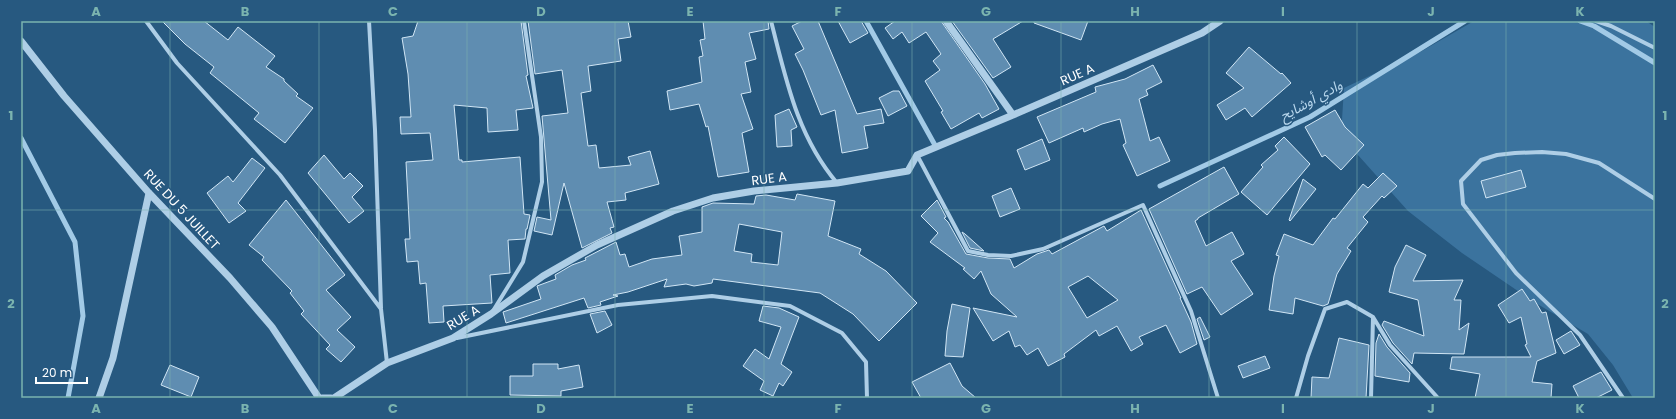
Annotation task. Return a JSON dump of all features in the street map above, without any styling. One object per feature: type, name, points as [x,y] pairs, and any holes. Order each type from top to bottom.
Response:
[{"type":"street","points":[[146,21],[177,63],[280,174],[381,309]]},
{"type":"street","points":[[369,21],[375,130],[381,309],[387,363]]},
{"type":"street","points":[[491,314],[523,262],[542,182],[541,137],[524,21]]},
{"type":"street","points":[[771,21],[788,86],[805,134],[823,166],[837,183]]},
{"type":"street","points":[[946,21],[1013,115]]},
{"type":"street","name":"RUE A","points":[[334,398],[387,363],[453,338],[491,314],[543,276],[597,245],[672,211],[713,198],[837,183],[908,172],[917,155],[1202,33],[1220,21]]},
{"type":"street","points":[[1596,21],[1611,26],[1655,48]]},
{"type":"street","name":"RUE DU 5 JUILLET","points":[[21,41],[64,96],[149,193],[230,278],[272,327],[319,398]]},
{"type":"street","points":[[1623,398],[1580,335],[1516,273],[1463,204],[1461,181],[1481,160],[1497,155],[1515,152],[1566,154],[1599,163],[1655,199]]},
{"type":"street","points":[[917,155],[968,251],[988,255],[1011,256],[1043,249],[1143,205],[1191,312],[1218,398]]},
{"type":"street","points":[[99,398],[113,358],[149,193]]},
{"type":"street","points":[[453,338],[626,304],[712,296],[790,306],[842,333],[866,362],[867,398]]},
{"type":"street","points":[[1296,398],[1324,309],[1347,302],[1373,317],[1390,345],[1438,398]]},
{"type":"street","points":[[1371,398],[1373,317]]},
{"type":"street","points":[[322,398],[331,398]]},
{"type":"shaded area","points":[[1474,21],[1646,21],[1655,27],[1655,398],[1633,398],[1613,365],[1588,334],[1534,302],[1462,253],[1408,211],[1341,136],[1344,88],[1422,51]]},
{"type":"building","points":[[162,21],[204,21],[228,40],[238,27],[275,56],[266,67],[284,79],[284,81],[298,94],[296,96],[313,108],[285,143],[254,119],[259,113],[210,73],[214,67],[185,44]]},
{"type":"building","points":[[418,21],[521,21],[528,75],[526,76],[533,108],[516,110],[518,130],[488,132],[487,108],[454,105],[459,160],[462,160],[462,162],[520,157],[524,214],[530,215],[525,239],[508,240],[510,273],[490,275],[492,303],[443,306],[444,322],[429,323],[426,283],[420,284],[418,261],[407,262],[405,239],[410,239],[406,162],[433,160],[430,133],[401,134],[400,117],[411,117],[408,74],[402,38],[413,36]]},
{"type":"building","points":[[528,21],[628,21],[631,37],[618,39],[621,61],[588,66],[591,91],[581,93],[588,146],[596,145],[599,168],[631,165],[628,157],[650,151],[659,184],[625,193],[626,200],[607,202],[614,227],[610,228],[612,233],[582,248],[564,183],[552,235],[534,231],[537,217],[551,220],[542,116],[568,113],[562,70],[535,74]]},
{"type":"building","points":[[703,21],[768,21],[769,29],[749,33],[756,59],[745,62],[751,92],[741,94],[753,129],[742,133],[749,172],[718,177],[708,126],[706,127],[699,104],[670,110],[667,91],[702,82],[699,57],[703,56],[700,40],[705,39]]},
{"type":"building","points":[[802,21],[818,21],[857,114],[881,109],[884,123],[864,126],[868,148],[842,153],[835,110],[821,115],[795,54],[804,49],[792,26]]},
{"type":"building","points":[[838,21],[861,21],[868,33],[850,43]]},
{"type":"building","points":[[895,21],[941,21],[985,84],[999,109],[982,118],[979,113],[951,129],[941,112],[943,111],[925,81],[940,70],[933,61],[941,54],[926,32],[909,43],[902,32],[893,39],[885,28]]},
{"type":"building","points":[[952,21],[1023,21],[993,39],[1011,67],[993,78]]},
{"type":"building","points":[[1034,21],[1088,21],[1081,40],[1034,23]]},
{"type":"building","points":[[1249,47],[1281,74],[1282,73],[1291,83],[1252,117],[1245,108],[1226,120],[1217,105],[1244,88],[1226,73]]},
{"type":"building","points":[[1153,65],[1162,82],[1146,90],[1148,95],[1139,99],[1150,141],[1159,137],[1170,161],[1137,176],[1123,145],[1126,143],[1120,119],[1102,124],[1084,132],[1083,128],[1049,143],[1037,117],[1096,92],[1095,87],[1125,79]]},
{"type":"building","points":[[893,91],[899,91],[907,106],[888,116],[879,98]]},
{"type":"building","points":[[789,109],[797,127],[791,130],[792,146],[777,147],[775,115]]},
{"type":"building","points":[[1335,110],[1345,127],[1364,145],[1341,170],[1325,155],[1322,157],[1305,127]]},
{"type":"building","points":[[1284,137],[1310,164],[1267,215],[1241,192],[1263,167],[1261,165],[1278,150],[1275,146]]},
{"type":"building","points":[[1042,139],[1050,160],[1025,170],[1017,150]]},
{"type":"building","points":[[324,155],[344,179],[350,173],[363,186],[352,197],[364,211],[349,223],[308,173]]},
{"type":"building","points":[[252,158],[265,168],[238,203],[246,211],[229,223],[207,193],[228,176],[233,182]]},
{"type":"building","points":[[1224,167],[1239,194],[1195,221],[1206,246],[1232,232],[1244,254],[1231,261],[1253,294],[1221,315],[1202,287],[1187,294],[1149,209]]},
{"type":"building","points":[[1521,170],[1526,187],[1486,198],[1481,181]]},
{"type":"building","points":[[1383,173],[1397,186],[1384,198],[1382,196],[1363,217],[1368,222],[1347,248],[1351,251],[1337,274],[1328,304],[1323,306],[1295,298],[1293,314],[1269,310],[1274,276],[1279,256],[1276,255],[1284,234],[1313,245],[1333,218],[1335,219],[1363,184],[1368,188]]},
{"type":"building","points":[[1303,179],[1316,189],[1290,221],[1289,220]]},
{"type":"building","points":[[1011,188],[1020,209],[1000,217],[992,196]]},
{"type":"building","points":[[797,194],[835,201],[828,236],[861,249],[859,254],[886,271],[917,303],[879,341],[853,314],[820,293],[713,279],[712,283],[694,286],[686,284],[664,287],[667,279],[628,292],[613,295],[618,296],[600,302],[601,305],[588,308],[584,298],[506,323],[503,312],[541,299],[537,286],[556,279],[555,275],[572,265],[586,260],[585,258],[616,242],[620,255],[625,254],[629,267],[652,259],[682,255],[679,236],[702,232],[702,207],[713,203],[754,204],[756,196],[766,195],[795,200]],"holes":[[[739,224],[782,232],[778,265],[751,262],[752,254],[734,251]]]},
{"type":"building","points":[[286,200],[345,275],[326,290],[351,317],[337,330],[355,347],[341,362],[326,349],[330,345],[301,314],[304,311],[290,293],[292,291],[262,260],[264,257],[249,245]]},
{"type":"building","points":[[937,200],[946,217],[944,218],[948,222],[966,254],[988,258],[1010,259],[1014,268],[1037,254],[1049,250],[1052,254],[1104,226],[1107,231],[1141,210],[1181,298],[1191,322],[1197,344],[1180,353],[1166,325],[1139,337],[1143,344],[1131,351],[1117,326],[1099,336],[1096,330],[1064,354],[1065,357],[1048,366],[1038,348],[1027,355],[1020,345],[1015,347],[1009,331],[993,341],[973,308],[1017,317],[991,294],[981,271],[974,279],[963,269],[965,268],[930,242],[938,233],[921,216]],"holes":[[[1088,276],[1118,300],[1087,318],[1068,287]]]},
{"type":"building","points":[[962,232],[965,234],[984,251],[970,248]]},
{"type":"building","points":[[1406,245],[1426,255],[1413,281],[1463,280],[1454,300],[1461,300],[1459,330],[1469,323],[1464,354],[1414,353],[1412,364],[1393,343],[1382,325],[1384,321],[1424,336],[1418,300],[1389,292],[1395,267]]},
{"type":"building","points":[[1522,289],[1530,301],[1534,299],[1542,313],[1546,312],[1556,353],[1537,361],[1532,382],[1552,384],[1551,398],[1475,398],[1480,374],[1450,369],[1452,357],[1531,357],[1525,345],[1527,344],[1521,317],[1509,323],[1498,305]]},
{"type":"building","points":[[952,304],[970,308],[963,357],[945,356],[947,331]]},
{"type":"building","points":[[763,306],[779,308],[799,317],[781,364],[792,372],[783,386],[779,383],[773,396],[760,390],[764,381],[743,366],[755,349],[769,359],[781,327],[759,321]]},
{"type":"building","points":[[605,311],[612,325],[597,333],[590,314]]},
{"type":"building","points":[[1200,317],[1210,337],[1204,340],[1197,319]]},
{"type":"building","points":[[1571,331],[1580,345],[1564,354],[1556,340]]},
{"type":"building","points":[[1379,334],[1387,347],[1410,373],[1409,382],[1375,376],[1376,343]]},
{"type":"building","points":[[1339,338],[1369,345],[1366,398],[1311,398],[1312,377],[1329,378]]},
{"type":"building","points":[[1265,356],[1270,368],[1243,378],[1238,366]]},
{"type":"building","points":[[950,363],[962,386],[976,398],[921,398],[912,382]]},
{"type":"building","points":[[533,364],[558,364],[558,369],[579,365],[583,387],[561,391],[561,396],[510,395],[510,376],[533,376]]},
{"type":"building","points":[[170,365],[199,377],[191,397],[161,385]]},
{"type":"building","points":[[1601,372],[1612,390],[1596,398],[1579,398],[1573,386]]},
{"type":"waterway","points":[[866,21],[936,147]]},
{"type":"waterway","name":"وادي أوشايح","points":[[1160,186],[1310,117],[1465,21]]},
{"type":"waterway","name":"وادي أوشايح","points":[[1580,21],[1594,26],[1655,63]]},
{"type":"waterway","points":[[21,138],[75,242],[83,316],[68,398]]}]
